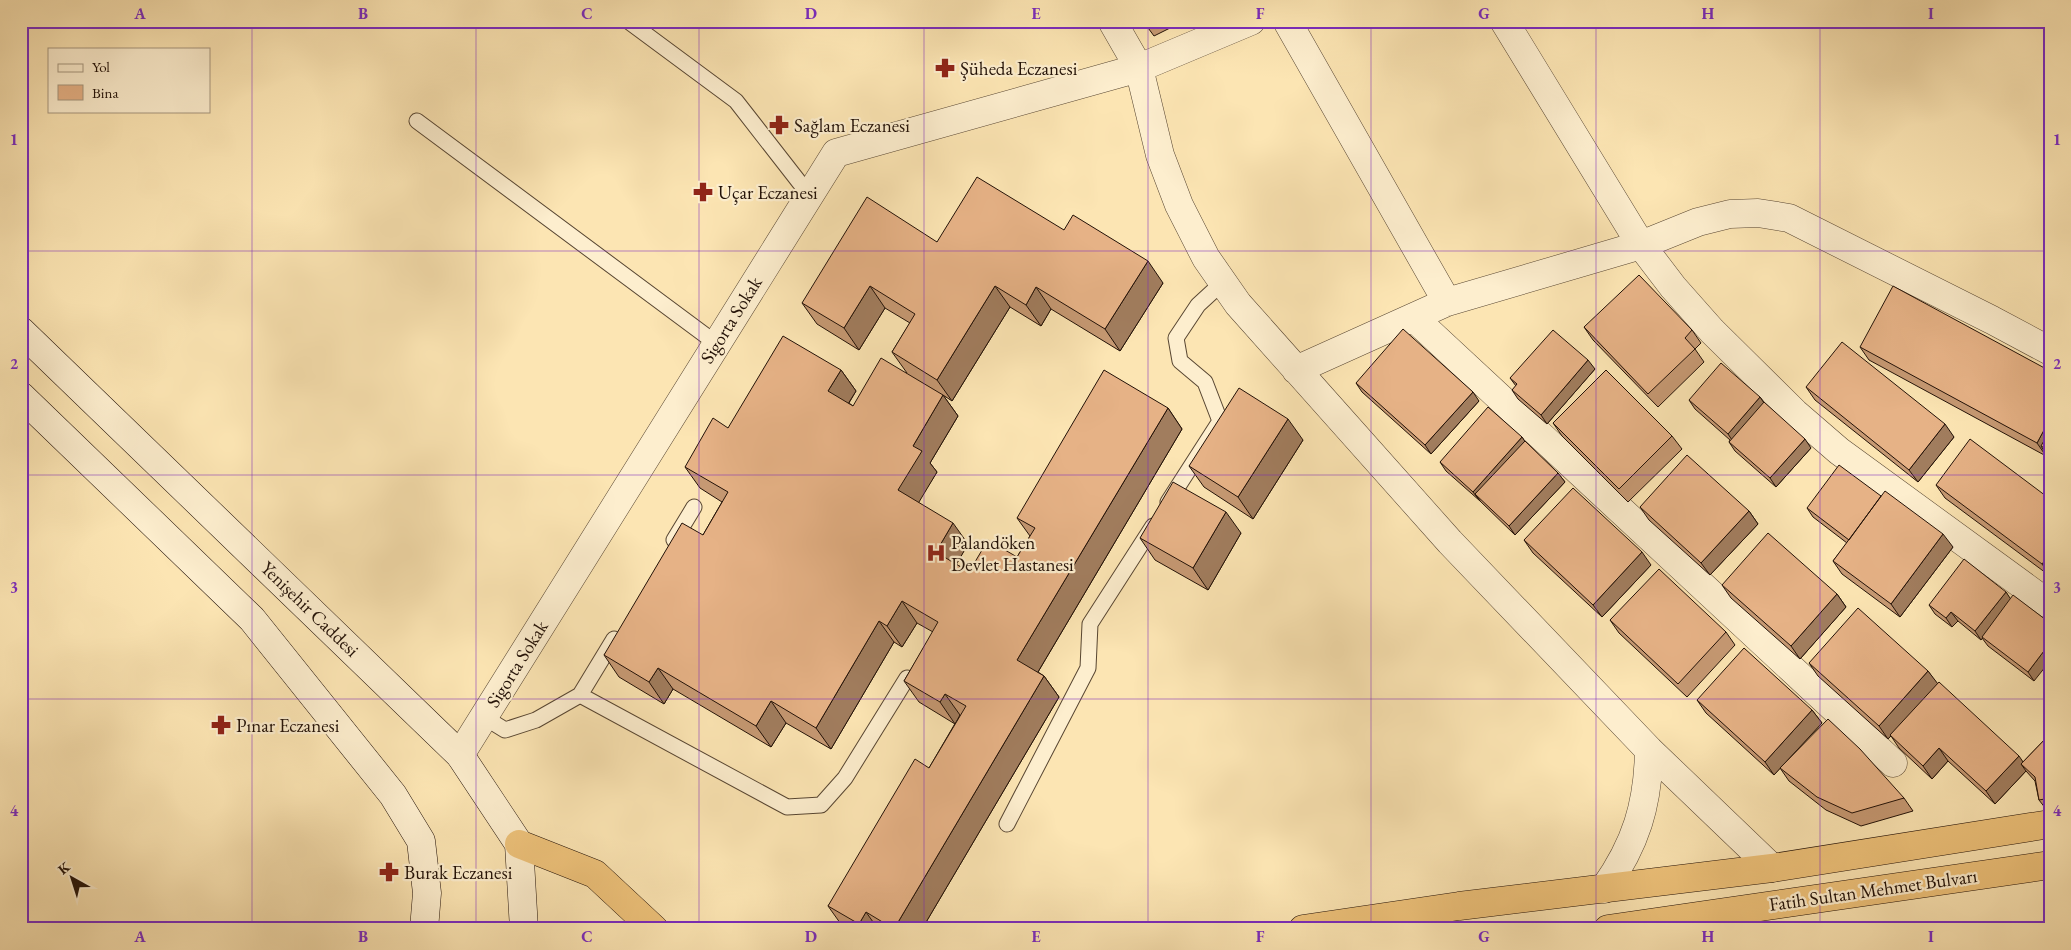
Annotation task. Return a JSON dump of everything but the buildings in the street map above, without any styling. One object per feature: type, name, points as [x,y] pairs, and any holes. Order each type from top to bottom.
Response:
[{"type":"highway","points":[[1303,929],[1459,906],[1772,868],[2050,824]]},
{"type":"highway","points":[[519,844],[595,874],[654,929]]},
{"type":"highway","name":"Fatih Sultan Mehmet Bulvarı","points":[[1608,929],[2050,865]]},
{"type":"street","points":[[1112,21],[1139,68],[1160,155],[1179,205],[1206,258],[1238,304],[1450,542],[1649,750],[1765,859],[1772,868]]},
{"type":"street","name":"Sigorta Sokak","points":[[460,755],[836,153],[1139,68],[1251,21]]},
{"type":"street","points":[[1287,21],[1447,302]]},
{"type":"street","points":[[1504,21],[1641,245],[1673,287],[1712,331],[1795,414],[1838,450],[2050,605]]},
{"type":"street","points":[[1296,370],[1447,302],[1641,245],[1698,222],[1730,214],[1758,213],[1788,218],[2050,351]]},
{"type":"street","points":[[1414,318],[1893,763]]},
{"type":"street","name":"Yenişehir Caddesi","points":[[21,331],[460,755],[519,844]]},
{"type":"street","points":[[21,396],[252,619],[393,795],[421,841],[427,893],[424,929]]},
{"type":"street","points":[[1604,889],[1624,858],[1636,830],[1644,804],[1649,750]]},
{"type":"street","points":[[519,844],[524,929]]},
{"type":"lane","points":[[628,21],[736,101],[810,196]]},
{"type":"lane","points":[[417,121],[717,344]]},
{"type":"lane","points":[[1008,824],[1088,668],[1090,624],[1220,421],[1205,382],[1180,361],[1176,338],[1198,304],[1223,282]]},
{"type":"lane","points":[[668,550],[694,507]]},
{"type":"lane","points":[[484,717],[505,730],[536,720],[580,695],[621,626]]},
{"type":"lane","points":[[580,695],[788,807],[821,805],[845,778],[907,678]]},
{"type":"place","name":"Şüheda Eczanesi","points":[[945,68]]},
{"type":"place","name":"Sağlam Eczanesi","points":[[779,125]]},
{"type":"place","name":"Uçar Eczanesi","points":[[703,192]]},
{"type":"place","name":"Palandöken Devlet Hastanesi","points":[[936,553]]},
{"type":"place","name":"Pınar Eczanesi","points":[[221,725]]},
{"type":"place","name":"Burak Eczanesi","points":[[389,872]]}]
